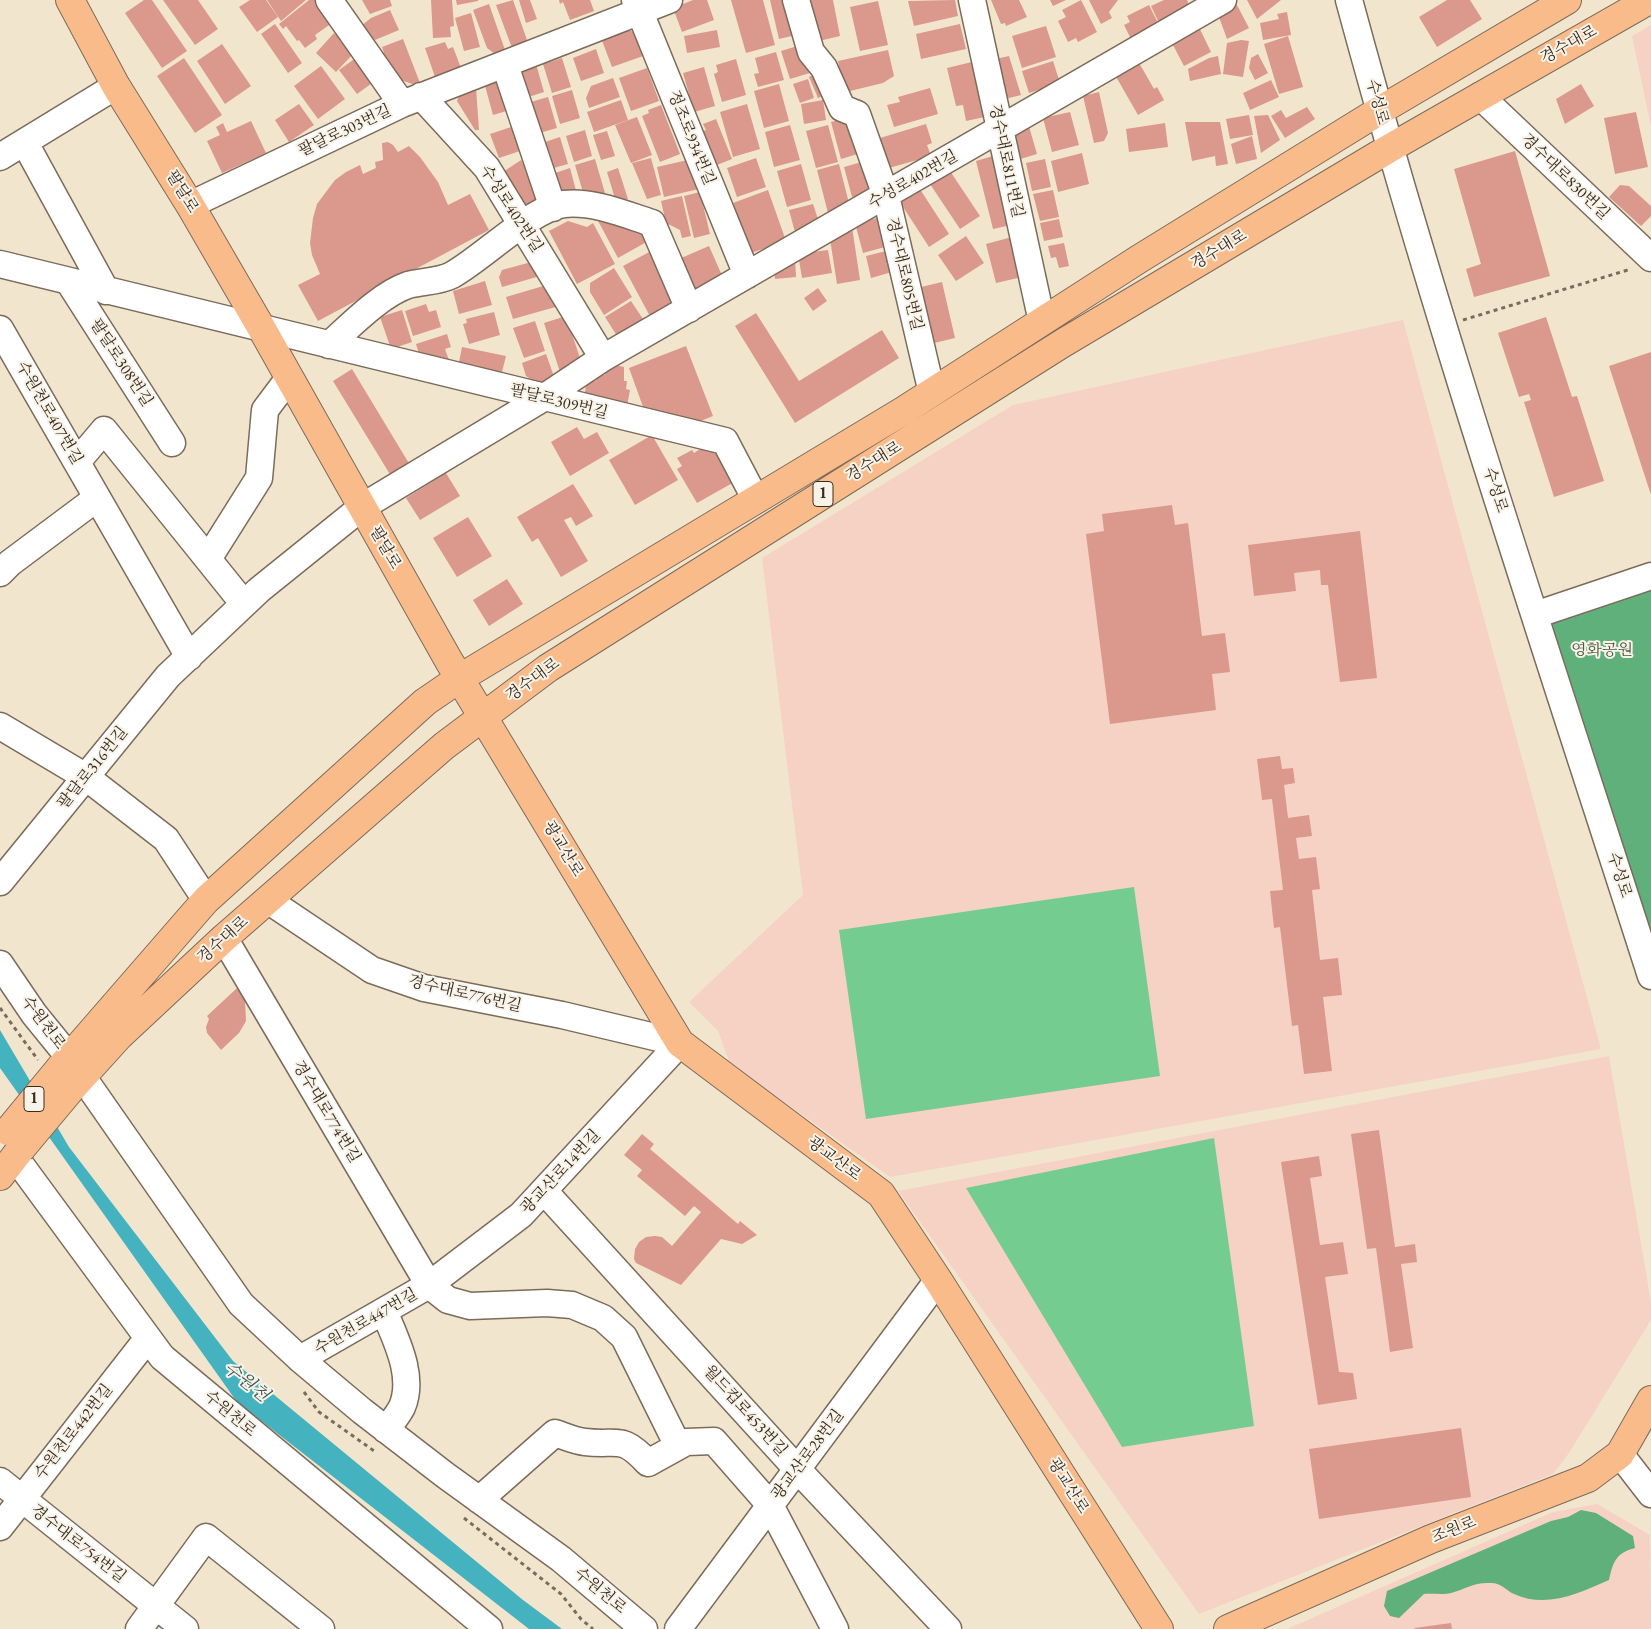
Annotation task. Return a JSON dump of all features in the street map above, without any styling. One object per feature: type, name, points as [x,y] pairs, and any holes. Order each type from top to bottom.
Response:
[{"type":"main road","name":"팔달로","points":[[70,0],[116,86],[190,205],[483,717]]},
{"type":"main road","name":"경수대로","points":[[71,1072],[206,900],[425,702],[460,678],[932,393],[1379,111],[1567,0]]},
{"type":"main road","name":"경수대로","points":[[71,1072],[119,1036],[224,938],[269,901],[444,746],[548,668],[1063,342],[1390,148],[1649,0]]},
{"type":"main road","name":"광교산로","points":[[483,717],[680,1043],[880,1194],[938,1280],[1159,1629]]},
{"type":"main road","name":"1","points":[[6,1148],[71,1072]]},
{"type":"main road","name":"조원로","points":[[1228,1629],[1431,1539],[1588,1478],[1620,1454],[1651,1400]]},
{"type":"street","name":"수성로402번길","points":[[329,0],[411,100],[487,168],[603,358]]},
{"type":"street","name":"팔달로303번길","points":[[190,205],[411,100],[505,66],[637,6],[668,0]]},
{"type":"street","name":"경수대로805번길","points":[[796,0],[811,52],[824,68],[842,108],[857,114],[886,196],[932,393]]},
{"type":"street","name":"경수대로811번길","points":[[972,0],[1042,322]]},
{"type":"street","name":"수성로402번길","points":[[362,506],[544,398],[603,358],[1223,0]]},
{"type":"street","name":"수성로","points":[[1349,0],[1379,111],[1443,326],[1651,976]]},
{"type":"street","name":"정조로934번길","points":[[637,6],[747,275]]},
{"type":"street","points":[[505,66],[553,208]]},
{"type":"street","points":[[0,157],[116,86]]},
{"type":"street","name":"경수대로830번길","points":[[1480,96],[1642,263]]},
{"type":"street","points":[[25,143],[106,291]]},
{"type":"street","points":[[329,345],[372,307],[406,286],[450,277],[483,256],[534,216],[563,204],[605,207],[652,223],[689,309]]},
{"type":"street","points":[[0,264],[262,329]]},
{"type":"street","name":"팔달로308번길","points":[[69,282],[172,443]]},
{"type":"street","name":"수원천로407번길","points":[[0,329],[98,498]]},
{"type":"street","name":"팔달로309번길","points":[[262,329],[725,441],[756,500]]},
{"type":"street","points":[[208,559],[259,478],[265,410],[289,378]]},
{"type":"street","points":[[77,462],[104,430],[244,604]]},
{"type":"street","points":[[3,560],[98,498],[189,656]]},
{"type":"street","name":"팔달로316번길","points":[[0,882],[168,676],[244,604],[362,506]]},
{"type":"street","points":[[1535,615],[1651,576]]},
{"type":"street","points":[[0,726],[86,777],[166,839],[206,900]]},
{"type":"street","name":"경수대로776번길","points":[[269,901],[372,970],[424,988],[562,1014],[680,1043]]},
{"type":"street","name":"경수대로774번길","points":[[224,938],[429,1285]]},
{"type":"street","name":"수원천로","points":[[0,964],[71,1072],[240,1304],[300,1359],[386,1430],[479,1500],[561,1558],[644,1629]]},
{"type":"street","name":"광교산로14번길","points":[[429,1285],[522,1215],[680,1043]]},
{"type":"street","name":"수원천로","points":[[6,1148],[162,1358],[460,1620],[489,1629]]},
{"type":"street","name":"월드컵로453번길","points":[[544,1190],[797,1469],[948,1629]]},
{"type":"street","name":"광교산로28번길","points":[[678,1629],[938,1280]]},
{"type":"street","name":"수원천로447번길","points":[[300,1359],[429,1285],[448,1300],[470,1306],[547,1303],[572,1305],[603,1318],[624,1337],[678,1446]]},
{"type":"street","points":[[384,1311],[399,1348],[407,1387],[402,1408],[386,1430]]},
{"type":"street","name":"수원천로442번길","points":[[0,1527],[148,1338]]},
{"type":"street","points":[[479,1500],[555,1434],[584,1442],[622,1442],[633,1447],[648,1463],[686,1442],[714,1441],[770,1505],[836,1629]]},
{"type":"street","points":[[1620,1454],[1651,1494]]},
{"type":"street","name":"경수대로754번길","points":[[0,1481],[185,1629]]},
{"type":"street","points":[[139,1629],[206,1537],[321,1629]]},
{"type":"path","points":[[1443,326],[1642,263]]},
{"type":"shaded area","points":[[1651,25],[1651,127],[1632,36]]},
{"type":"shaded area","points":[[1403,320],[1601,1049],[890,1177],[730,1064],[718,1031],[689,1002],[803,895],[762,558],[1013,405]]},
{"type":"shaded area","points":[[1609,1056],[1651,1302],[1651,1320],[1569,1453],[1553,1474],[1199,1614],[898,1191]]},
{"type":"shaded area","points":[[1597,1504],[1650,1535],[1651,1629],[1287,1629],[1553,1512]]},
{"type":"green space","name":"영화공원","points":[[1651,586],[1651,950],[1541,619]]},
{"type":"green space","points":[[1134,887],[1160,1076],[866,1119],[839,930]]},
{"type":"green space","points":[[1214,1138],[1254,1426],[1122,1447],[966,1188]]},
{"type":"green space","points":[[1581,1510],[1596,1513],[1633,1536],[1635,1548],[1623,1553],[1616,1559],[1609,1580],[1563,1598],[1551,1600],[1526,1598],[1514,1594],[1498,1584],[1479,1584],[1451,1593],[1424,1594],[1399,1618],[1390,1616],[1384,1606],[1387,1591]]},
{"type":"water","name":"수원천","points":[[0,1030],[69,1147],[233,1361],[523,1600],[562,1629],[529,1629],[237,1402],[0,1068]]},
{"type":"building","points":[[144,0],[152,0],[187,51],[162,68],[125,13]]},
{"type":"building","points":[[163,0],[198,0],[218,29],[195,45]]},
{"type":"building","points":[[250,0],[266,0],[278,17],[257,32],[239,7]]},
{"type":"building","points":[[267,0],[306,0],[281,21]]},
{"type":"building","points":[[309,0],[316,0],[332,23],[315,35],[317,39],[305,48],[286,26],[283,29],[279,24]]},
{"type":"building","points":[[362,0],[390,0],[392,6],[370,14]]},
{"type":"building","points":[[431,0],[452,0],[454,26],[450,27],[451,37],[433,38]]},
{"type":"building","points":[[456,0],[478,0],[478,1],[457,5]]},
{"type":"building","points":[[513,0],[528,43],[512,48],[496,5]]},
{"type":"building","points":[[519,0],[530,0],[537,19],[526,23]]},
{"type":"building","points":[[559,0],[590,0],[594,11],[570,20],[563,2],[560,4]]},
{"type":"building","points":[[693,0],[707,0],[714,20],[682,32],[673,8]]},
{"type":"building","points":[[731,0],[763,0],[775,45],[746,53]]},
{"type":"building","points":[[770,0],[792,0],[796,35],[779,39]]},
{"type":"building","points":[[810,0],[833,0],[840,36],[819,41]]},
{"type":"building","points":[[955,0],[958,16],[914,26],[908,1]]},
{"type":"building","points":[[991,0],[1019,0],[1027,17],[1006,26],[1005,23],[1001,24]]},
{"type":"building","points":[[1050,0],[1066,0],[1053,6]]},
{"type":"building","points":[[1081,0],[1097,32],[1078,42],[1076,38],[1068,42],[1058,21],[1066,17],[1062,10]]},
{"type":"building","points":[[1089,0],[1118,0],[1109,12],[1112,18],[1101,24]]},
{"type":"building","points":[[1164,0],[1187,0],[1190,8],[1159,23],[1151,6]]},
{"type":"building","points":[[1247,0],[1281,0],[1257,19]]},
{"type":"building","points":[[1447,0],[1470,0],[1482,19],[1437,47],[1419,17]]},
{"type":"building","points":[[878,1],[888,45],[860,51],[850,7]]},
{"type":"building","points":[[489,4],[505,50],[495,54],[487,48],[473,10]]},
{"type":"building","points":[[1149,5],[1159,25],[1131,39],[1124,25],[1130,22],[1127,16]]},
{"type":"building","points":[[1237,5],[1249,28],[1227,39],[1219,17]]},
{"type":"building","points":[[390,10],[399,30],[375,40],[361,26],[371,18]]},
{"type":"building","points":[[1287,12],[1291,35],[1263,40],[1260,23],[1279,19],[1277,14]]},
{"type":"building","points":[[471,13],[480,47],[464,51],[455,18]]},
{"type":"building","points":[[1197,23],[1211,52],[1184,66],[1173,45],[1182,40],[1179,35]]},
{"type":"building","points":[[275,24],[302,63],[288,73],[261,34]]},
{"type":"building","points":[[960,24],[966,49],[921,59],[916,34]]},
{"type":"building","points":[[1046,26],[1056,57],[1022,68],[1012,36]]},
{"type":"building","points":[[624,30],[637,32],[646,55],[612,67],[601,38]]},
{"type":"building","points":[[717,30],[720,47],[687,53],[684,36]]},
{"type":"building","points":[[334,33],[355,52],[336,72],[316,53]]},
{"type":"building","points":[[1288,36],[1303,87],[1279,94],[1264,44]]},
{"type":"building","points":[[403,39],[420,83],[415,85],[390,76],[383,56],[385,56],[382,47]]},
{"type":"building","points":[[1241,40],[1249,41],[1243,77],[1223,74],[1227,43]]},
{"type":"building","points":[[445,42],[448,49],[453,47],[461,68],[435,77],[425,48]]},
{"type":"building","points":[[222,44],[251,86],[225,104],[197,61]]},
{"type":"building","points":[[804,44],[813,72],[790,79],[781,51]]},
{"type":"building","points":[[596,49],[604,73],[581,81],[573,58]]},
{"type":"building","points":[[888,50],[894,76],[883,83],[850,91],[842,81],[838,61]]},
{"type":"building","points":[[776,52],[784,80],[758,87],[754,74],[759,73],[755,58]]},
{"type":"building","points":[[1258,54],[1268,73],[1255,80],[1249,68],[1251,58]]},
{"type":"building","points":[[1009,56],[1021,95],[1001,100],[991,60]]},
{"type":"building","points":[[1218,56],[1221,74],[1190,81],[1188,69],[1209,58]]},
{"type":"building","points":[[357,57],[375,81],[357,94],[339,70]]},
{"type":"building","points":[[184,58],[222,115],[195,133],[157,76]]},
{"type":"building","points":[[562,58],[571,87],[552,93],[543,64]]},
{"type":"building","points":[[736,59],[746,95],[722,102],[714,74],[718,72],[716,65]]},
{"type":"building","points":[[976,61],[989,116],[966,121],[963,105],[956,106],[947,68]]},
{"type":"building","points":[[1053,61],[1060,83],[1029,93],[1022,71]]},
{"type":"building","points":[[1138,61],[1154,89],[1157,87],[1164,100],[1138,115],[1115,75]]},
{"type":"building","points":[[536,64],[544,92],[525,98],[517,70]]},
{"type":"building","points":[[321,66],[345,99],[318,119],[294,86]]},
{"type":"building","points":[[704,67],[715,106],[694,112],[683,73]]},
{"type":"building","points":[[647,68],[659,101],[631,111],[619,78]]},
{"type":"building","points":[[822,70],[832,92],[818,98],[809,77]]},
{"type":"building","points":[[502,78],[510,110],[493,115],[484,82]]},
{"type":"building","points":[[613,78],[620,97],[589,108],[586,98],[591,86]]},
{"type":"building","points":[[808,79],[814,98],[800,103],[793,84]]},
{"type":"building","points":[[1271,80],[1279,97],[1250,110],[1243,93]]},
{"type":"building","points":[[779,84],[789,121],[764,128],[754,91]]},
{"type":"building","points":[[1581,84],[1594,106],[1565,124],[1556,99]]},
{"type":"building","points":[[476,88],[479,130],[475,130],[457,101],[461,89]]},
{"type":"building","points":[[930,88],[938,114],[894,127],[887,105],[900,102],[898,97]]},
{"type":"building","points":[[572,90],[580,118],[560,124],[552,96]]},
{"type":"building","points":[[1099,92],[1108,133],[1104,141],[1094,143],[1083,96]]},
{"type":"building","points":[[548,97],[557,128],[536,134],[527,103]]},
{"type":"building","points":[[621,100],[628,120],[594,132],[587,112]]},
{"type":"building","points":[[823,100],[826,120],[804,124],[801,104]]},
{"type":"building","points":[[299,104],[314,125],[289,142],[275,120]]},
{"type":"building","points":[[747,104],[760,149],[733,157],[720,112]]},
{"type":"building","points":[[661,105],[680,154],[660,162],[642,116],[649,113],[648,110]]},
{"type":"building","points":[[1307,107],[1315,119],[1285,138],[1271,116],[1281,110],[1286,118]]},
{"type":"building","points":[[1070,112],[1079,145],[1052,152],[1043,118]]},
{"type":"building","points":[[1636,112],[1648,167],[1615,174],[1604,118]]},
{"type":"building","points":[[1249,115],[1253,135],[1230,139],[1226,119]]},
{"type":"building","points":[[1268,115],[1280,140],[1261,153],[1254,116]]},
{"type":"building","points":[[637,117],[652,155],[631,163],[615,125]]},
{"type":"building","points":[[851,117],[861,153],[841,159],[831,122]]},
{"type":"building","points":[[716,119],[732,159],[712,167],[699,132],[706,130],[703,124]]},
{"type":"building","points":[[251,121],[266,153],[222,173],[207,141],[220,135],[216,127],[223,123],[227,132]]},
{"type":"building","points":[[1185,122],[1220,122],[1228,164],[1216,166],[1215,156],[1192,161]]},
{"type":"building","points":[[1028,123],[1037,154],[1017,160],[1011,139],[1015,126]]},
{"type":"building","points":[[1165,123],[1168,147],[1129,152],[1126,129]]},
{"type":"building","points":[[926,124],[932,143],[927,145],[931,156],[889,168],[880,138]]},
{"type":"building","points":[[517,125],[526,149],[499,158],[490,134]]},
{"type":"building","points":[[790,125],[800,160],[774,167],[765,132]]},
{"type":"building","points":[[828,125],[838,162],[816,168],[806,131]]},
{"type":"building","points":[[585,130],[592,156],[574,162],[566,136]]},
{"type":"building","points":[[607,131],[615,156],[601,160],[593,135]]},
{"type":"building","points":[[1252,136],[1257,159],[1236,164],[1231,144]]},
{"type":"building","points":[[560,137],[568,164],[550,169],[542,143]]},
{"type":"building","points":[[388,142],[398,152],[409,146],[420,157],[438,182],[448,205],[470,194],[489,230],[318,321],[298,285],[320,274],[312,255],[310,243],[317,204],[335,180],[346,172],[360,165],[363,174],[376,168],[375,162],[383,160],[382,143]]},
{"type":"building","points":[[1515,151],[1550,276],[1474,297],[1466,269],[1481,264],[1454,169]]},
{"type":"building","points":[[1082,153],[1089,184],[1058,192],[1051,161]]},
{"type":"building","points":[[993,156],[1011,225],[993,229],[976,161]]},
{"type":"building","points":[[651,158],[661,195],[647,199],[632,163]]},
{"type":"building","points":[[756,158],[766,187],[737,197],[727,168]]},
{"type":"building","points":[[595,159],[605,193],[585,199],[575,165]]},
{"type":"building","points":[[692,159],[699,189],[664,197],[657,167]]},
{"type":"building","points":[[1045,159],[1051,187],[1032,191],[1026,163]]},
{"type":"building","points":[[521,160],[544,196],[527,208],[503,172]]},
{"type":"building","points":[[865,161],[873,191],[852,197],[844,167]]},
{"type":"building","points":[[801,164],[811,200],[787,207],[777,171]]},
{"type":"building","points":[[839,164],[850,207],[828,213],[817,170]]},
{"type":"building","points":[[946,165],[980,216],[960,229],[926,178]]},
{"type":"building","points":[[570,168],[578,198],[559,194],[552,174]]},
{"type":"building","points":[[618,168],[628,199],[616,202],[607,172]]},
{"type":"building","points":[[916,183],[949,234],[929,247],[896,196]]},
{"type":"building","points":[[1620,185],[1629,186],[1651,206],[1651,216],[1641,226],[1609,197]]},
{"type":"building","points":[[768,190],[786,241],[751,253],[733,203]]},
{"type":"building","points":[[1053,190],[1059,217],[1040,221],[1033,194]]},
{"type":"building","points":[[700,192],[710,234],[694,238],[684,196]]},
{"type":"building","points":[[682,196],[691,236],[682,238],[680,230],[666,223],[661,201]]},
{"type":"building","points":[[813,204],[819,222],[796,236],[789,210]]},
{"type":"building","points":[[877,218],[885,247],[863,253],[855,223]]},
{"type":"building","points":[[597,219],[633,220],[650,240],[618,258]]},
{"type":"building","points":[[1059,219],[1063,237],[1044,241],[1040,223]]},
{"type":"building","points":[[568,221],[587,227],[593,223],[615,264],[577,284],[549,231]]},
{"type":"building","points":[[852,227],[860,280],[837,284],[830,239]]},
{"type":"building","points":[[966,236],[984,263],[956,281],[938,255]]},
{"type":"building","points":[[1012,237],[1022,277],[996,283],[986,244]]},
{"type":"building","points":[[1064,243],[1069,266],[1059,268],[1056,257],[1051,258],[1048,246]]},
{"type":"building","points":[[709,246],[724,280],[695,293],[679,259]]},
{"type":"building","points":[[655,249],[681,305],[652,320],[623,266]]},
{"type":"building","points":[[894,249],[899,270],[871,278],[866,256]]},
{"type":"building","points":[[828,250],[832,273],[802,278],[798,254]]},
{"type":"building","points":[[795,259],[796,277],[775,279],[774,268]]},
{"type":"building","points":[[535,261],[540,276],[502,287],[499,277],[502,270]]},
{"type":"building","points":[[614,268],[632,297],[604,315],[590,292],[590,283]]},
{"type":"building","points":[[485,281],[492,305],[459,314],[453,291]]},
{"type":"building","points":[[942,282],[955,338],[930,344],[917,288]]},
{"type":"building","points":[[550,284],[559,306],[513,319],[506,297]]},
{"type":"building","points":[[818,288],[827,301],[813,311],[804,298]]},
{"type":"building","points":[[631,301],[645,322],[619,339],[605,317]]},
{"type":"building","points":[[426,304],[429,312],[436,310],[441,327],[413,336],[405,311]]},
{"type":"building","points":[[402,310],[412,342],[391,349],[380,317]]},
{"type":"building","points":[[494,312],[500,335],[469,344],[463,324],[467,323],[466,319]]},
{"type":"building","points":[[756,313],[799,381],[882,330],[899,358],[795,423],[735,326]]},
{"type":"building","points":[[566,316],[582,364],[560,372],[544,323]]},
{"type":"building","points":[[1546,317],[1572,397],[1577,396],[1604,481],[1554,497],[1524,402],[1531,400],[1529,394],[1519,397],[1498,333]]},
{"type":"building","points":[[535,321],[545,351],[524,358],[513,328]]},
{"type":"building","points":[[447,334],[451,347],[445,349],[450,363],[420,357],[416,344]]},
{"type":"building","points":[[686,346],[713,416],[698,422],[646,415],[629,368]]},
{"type":"building","points":[[462,347],[506,356],[501,376],[458,367]]},
{"type":"building","points":[[1651,352],[1651,495],[1609,366]]},
{"type":"building","points":[[546,354],[557,385],[545,389],[526,376],[522,363]]},
{"type":"building","points":[[615,365],[624,367],[624,381],[627,381],[626,389],[630,390],[627,406],[584,398],[587,379],[596,381],[597,374],[605,375],[606,371],[610,371],[611,367],[614,368]]},
{"type":"building","points":[[352,369],[410,465],[391,476],[333,381]]},
{"type":"building","points":[[577,427],[584,439],[597,432],[609,453],[570,476],[551,442]]},
{"type":"building","points":[[652,435],[678,480],[635,505],[609,460]]},
{"type":"building","points":[[708,444],[716,449],[736,481],[697,503],[677,469],[682,466],[677,458],[692,450],[694,453]]},
{"type":"building","points":[[446,473],[460,496],[420,520],[406,498]]},
{"type":"building","points":[[573,484],[593,516],[576,526],[571,517],[564,520],[588,561],[561,577],[538,538],[532,542],[517,517]]},
{"type":"building","points":[[1172,505],[1175,525],[1188,523],[1202,636],[1225,633],[1230,672],[1212,674],[1216,710],[1110,724],[1086,534],[1104,531],[1102,514]]},
{"type":"building","points":[[468,517],[492,556],[457,577],[433,538]]},
{"type":"building","points":[[1360,531],[1377,678],[1340,682],[1328,585],[1321,585],[1320,570],[1294,573],[1296,591],[1254,596],[1248,545]]},
{"type":"building","points":[[507,579],[523,604],[489,626],[473,600]]},
{"type":"building","points":[[1280,756],[1282,769],[1293,768],[1295,783],[1284,785],[1288,818],[1309,815],[1312,836],[1296,838],[1299,859],[1316,857],[1320,889],[1312,890],[1320,960],[1338,958],[1342,995],[1323,997],[1332,1071],[1304,1074],[1298,1025],[1292,1026],[1280,927],[1274,928],[1270,891],[1283,890],[1272,799],[1262,800],[1257,759]]},
{"type":"building","points":[[237,988],[245,1000],[246,1021],[239,1033],[221,1050],[207,1033],[206,1027],[209,1019],[207,1016]]},
{"type":"building","points":[[1379,1130],[1395,1247],[1415,1244],[1417,1262],[1401,1264],[1413,1348],[1390,1352],[1376,1248],[1367,1249],[1351,1134]]},
{"type":"building","points":[[642,1134],[654,1144],[650,1149],[738,1224],[740,1221],[757,1235],[742,1244],[721,1239],[681,1285],[636,1263],[634,1259],[635,1249],[639,1242],[646,1237],[662,1237],[672,1246],[701,1212],[694,1206],[685,1216],[637,1176],[642,1170],[624,1155]]},
{"type":"building","points":[[1319,1156],[1322,1176],[1310,1178],[1320,1245],[1343,1242],[1348,1274],[1325,1277],[1339,1372],[1353,1373],[1357,1399],[1318,1405],[1281,1162]]},
{"type":"building","points":[[1461,1428],[1471,1497],[1319,1519],[1309,1449]]},
{"type":"building","points":[[1451,1623],[1452,1629],[1414,1628]]}]
